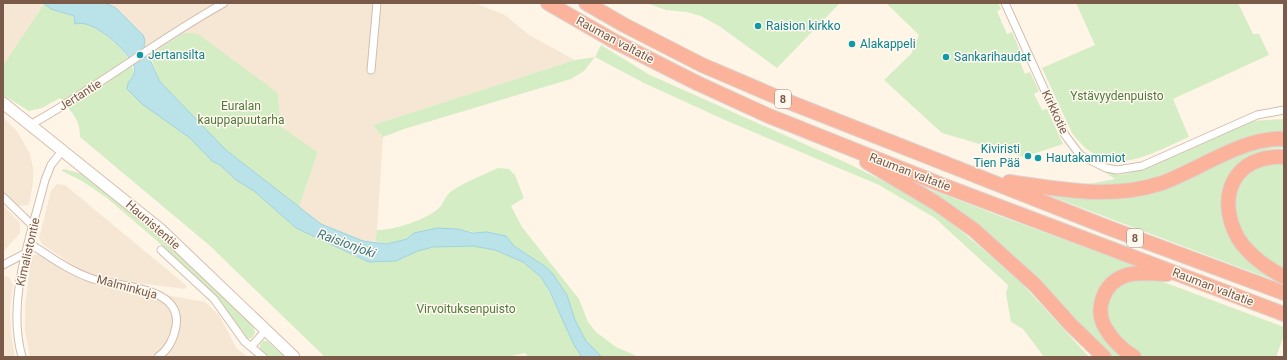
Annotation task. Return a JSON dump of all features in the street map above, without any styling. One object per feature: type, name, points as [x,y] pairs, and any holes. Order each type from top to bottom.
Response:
[{"type":"highway","name":"Rauman valtatie","points":[[548,3],[614,41],[697,83],[769,116],[1284,314]]},
{"type":"highway","name":"Rauman valtatie","points":[[586,3],[624,25],[702,65],[779,98],[1109,228],[1284,293]]},
{"type":"highway","points":[[988,180],[1077,192],[1105,193],[1126,191],[1162,183],[1251,144],[1272,139],[1284,139]]},
{"type":"highway","points":[[838,143],[936,204],[974,230],[1035,284],[1070,324],[1104,357]]},
{"type":"highway","points":[[1284,157],[1260,159],[1247,165],[1232,183],[1228,195],[1228,207],[1230,221],[1239,239],[1256,258],[1284,277]]},
{"type":"highway","points":[[1134,357],[1120,346],[1105,329],[1101,317],[1103,296],[1112,283],[1126,275],[1140,273],[1179,274]]},
{"type":"street","name":"Jertantie","points":[[30,125],[130,64],[149,49],[224,3]]},
{"type":"street","points":[[371,70],[377,3]]},
{"type":"street","name":"Kirkkotie","points":[[1005,3],[1065,135],[1080,155],[1106,168],[1118,170],[1142,166],[1257,115],[1284,110]]},
{"type":"street","name":"Haunistentie","points":[[3,103],[62,152],[160,229],[294,357]]},
{"type":"street","name":"Kimalistontie","points":[[22,357],[17,318],[18,299],[26,254],[48,170],[62,152]]},
{"type":"street","points":[[3,197],[34,226]]},
{"type":"street","name":"Malminkuja","points":[[29,243],[72,270],[89,278],[160,295],[175,311],[177,322],[174,336],[169,346],[166,351],[158,357]]},
{"type":"street","name":"Haunistentie","points":[[161,250],[214,300],[238,334],[263,357]]},
{"type":"street","points":[[3,265],[26,254]]},
{"type":"street","points":[[251,347],[266,330]]},
{"type":"shaded area","points":[[3,3],[44,4],[3,65]]},
{"type":"shaded area","points":[[105,3],[475,3],[505,15],[529,35],[575,60],[373,125],[383,137],[377,230],[375,241],[363,241],[321,224],[299,207],[318,152],[280,126],[277,93],[182,34],[150,55],[144,46],[145,40],[143,35],[116,8]]},
{"type":"shaded area","points":[[3,117],[17,131],[30,154],[33,168],[33,183],[29,205],[18,206],[3,192]]},
{"type":"shaded area","points":[[57,184],[65,185],[187,286],[185,289],[137,283],[83,272],[42,244],[39,238],[51,191]]},
{"type":"shaded area","points":[[3,205],[20,223],[20,233],[3,252]]},
{"type":"shaded area","points":[[38,254],[81,280],[205,302],[219,315],[237,349],[248,357],[30,357],[25,331],[25,308],[31,256]]},
{"type":"shaded area","points":[[3,277],[9,277],[13,285],[10,309],[11,333],[15,357],[3,357]]},
{"type":"green space","points":[[646,3],[840,3],[777,68],[719,26],[701,16],[687,12],[666,10]]},
{"type":"green space","points":[[886,3],[998,3],[1001,9],[997,11],[1007,34],[1012,32],[1022,55],[1018,57],[1025,74],[1030,72],[1039,91],[1034,94],[1042,110],[1047,109],[1063,144],[1024,157],[942,133],[884,80],[911,54],[919,35]]},
{"type":"green space","name":"Ystävyydenpuisto","points":[[1076,3],[1238,3],[1253,34],[1259,34],[1269,55],[1173,99],[1189,137],[1142,157],[1113,161],[1099,157],[1086,148],[1072,133],[1042,68],[1095,45]]},
{"type":"green space","name":"Virvoituksenpuisto","points":[[44,4],[91,25],[120,47],[132,65],[134,75],[128,83],[190,138],[212,161],[220,165],[236,180],[254,191],[396,261],[418,251],[433,247],[455,247],[474,241],[523,262],[541,277],[583,357],[528,357],[525,353],[507,357],[325,357],[209,245],[80,137],[80,130],[77,120],[60,98],[42,108],[29,111],[3,95],[3,65]]},
{"type":"green space","name":"Euralan kauppapuutarha","points":[[182,34],[198,34],[278,93],[280,126],[318,152],[299,207],[226,150],[159,80],[150,55]]},
{"type":"green space","points":[[601,45],[650,75],[847,163],[887,183],[941,214],[1017,278],[1089,357],[1044,357],[1023,329],[1011,322],[1006,294],[1008,285],[935,218],[879,185],[727,121],[644,83],[595,57]]},
{"type":"green space","points":[[595,57],[584,71],[571,79],[404,129],[383,137],[373,125],[575,60]]},
{"type":"green space","points":[[1284,119],[1284,132],[1259,135],[1235,143],[1164,174],[1139,182],[1115,186],[1089,184],[1115,179],[1103,171],[1119,175],[1149,167],[1250,121]]},
{"type":"green space","points":[[1284,141],[1284,148],[1267,150],[1253,155],[1240,165],[1230,177],[1224,191],[1221,206],[1224,222],[1231,238],[1281,283],[1037,191],[1111,197],[1237,153]]},
{"type":"green space","points":[[1284,163],[1284,271],[1261,254],[1246,239],[1236,222],[1234,209],[1238,182],[1262,164]]},
{"type":"green space","points":[[498,168],[509,169],[515,175],[524,198],[511,206],[522,227],[579,299],[588,322],[596,332],[616,347],[639,357],[602,357],[586,341],[575,320],[567,295],[552,273],[546,267],[514,246],[506,236],[487,232],[479,233],[457,229],[437,228],[414,233],[407,239],[388,244],[375,241],[377,230],[401,226],[427,216],[440,207],[453,190]]},
{"type":"green space","points":[[63,169],[83,174],[160,236],[253,325],[255,333],[252,338],[246,339],[215,296],[156,240],[107,198],[82,181],[62,171]]},
{"type":"green space","points":[[901,178],[1139,267],[1097,296],[1125,357],[1114,357],[1093,341],[1073,320]]},
{"type":"green space","points":[[1139,279],[1158,280],[1284,327],[1284,335],[1276,357],[1146,357],[1130,351],[1105,318],[1107,298],[1121,283]]},
{"type":"green space","points":[[263,341],[267,341],[285,357],[267,357],[260,350],[260,345]]},
{"type":"water","name":"Raisionjoki","points":[[43,3],[105,3],[116,8],[143,35],[145,40],[144,46],[159,80],[164,86],[226,150],[321,224],[363,241],[387,244],[407,239],[414,233],[437,228],[457,229],[473,233],[487,232],[506,236],[514,246],[546,267],[552,273],[567,295],[575,320],[586,341],[602,357],[582,357],[574,345],[550,292],[541,277],[523,262],[495,250],[473,246],[433,247],[418,251],[396,261],[369,262],[296,228],[254,191],[236,180],[220,165],[212,161],[190,138],[142,104],[127,89],[128,83],[134,75],[134,67],[130,59],[117,44],[100,30],[82,23],[75,24],[74,16],[51,9]]},
{"type":"place","name":"Raision kirkko","points":[[758,26]]},
{"type":"place","name":"Alakappeli","points":[[852,44]]},
{"type":"place","name":"Jertansilta","points":[[140,55]]},
{"type":"place","name":"Sankarihaudat","points":[[946,57]]},
{"type":"place","name":"Kiviristi Tien Pää","points":[[1028,156]]},
{"type":"place","name":"Hautakammiot","points":[[1038,158]]}]
